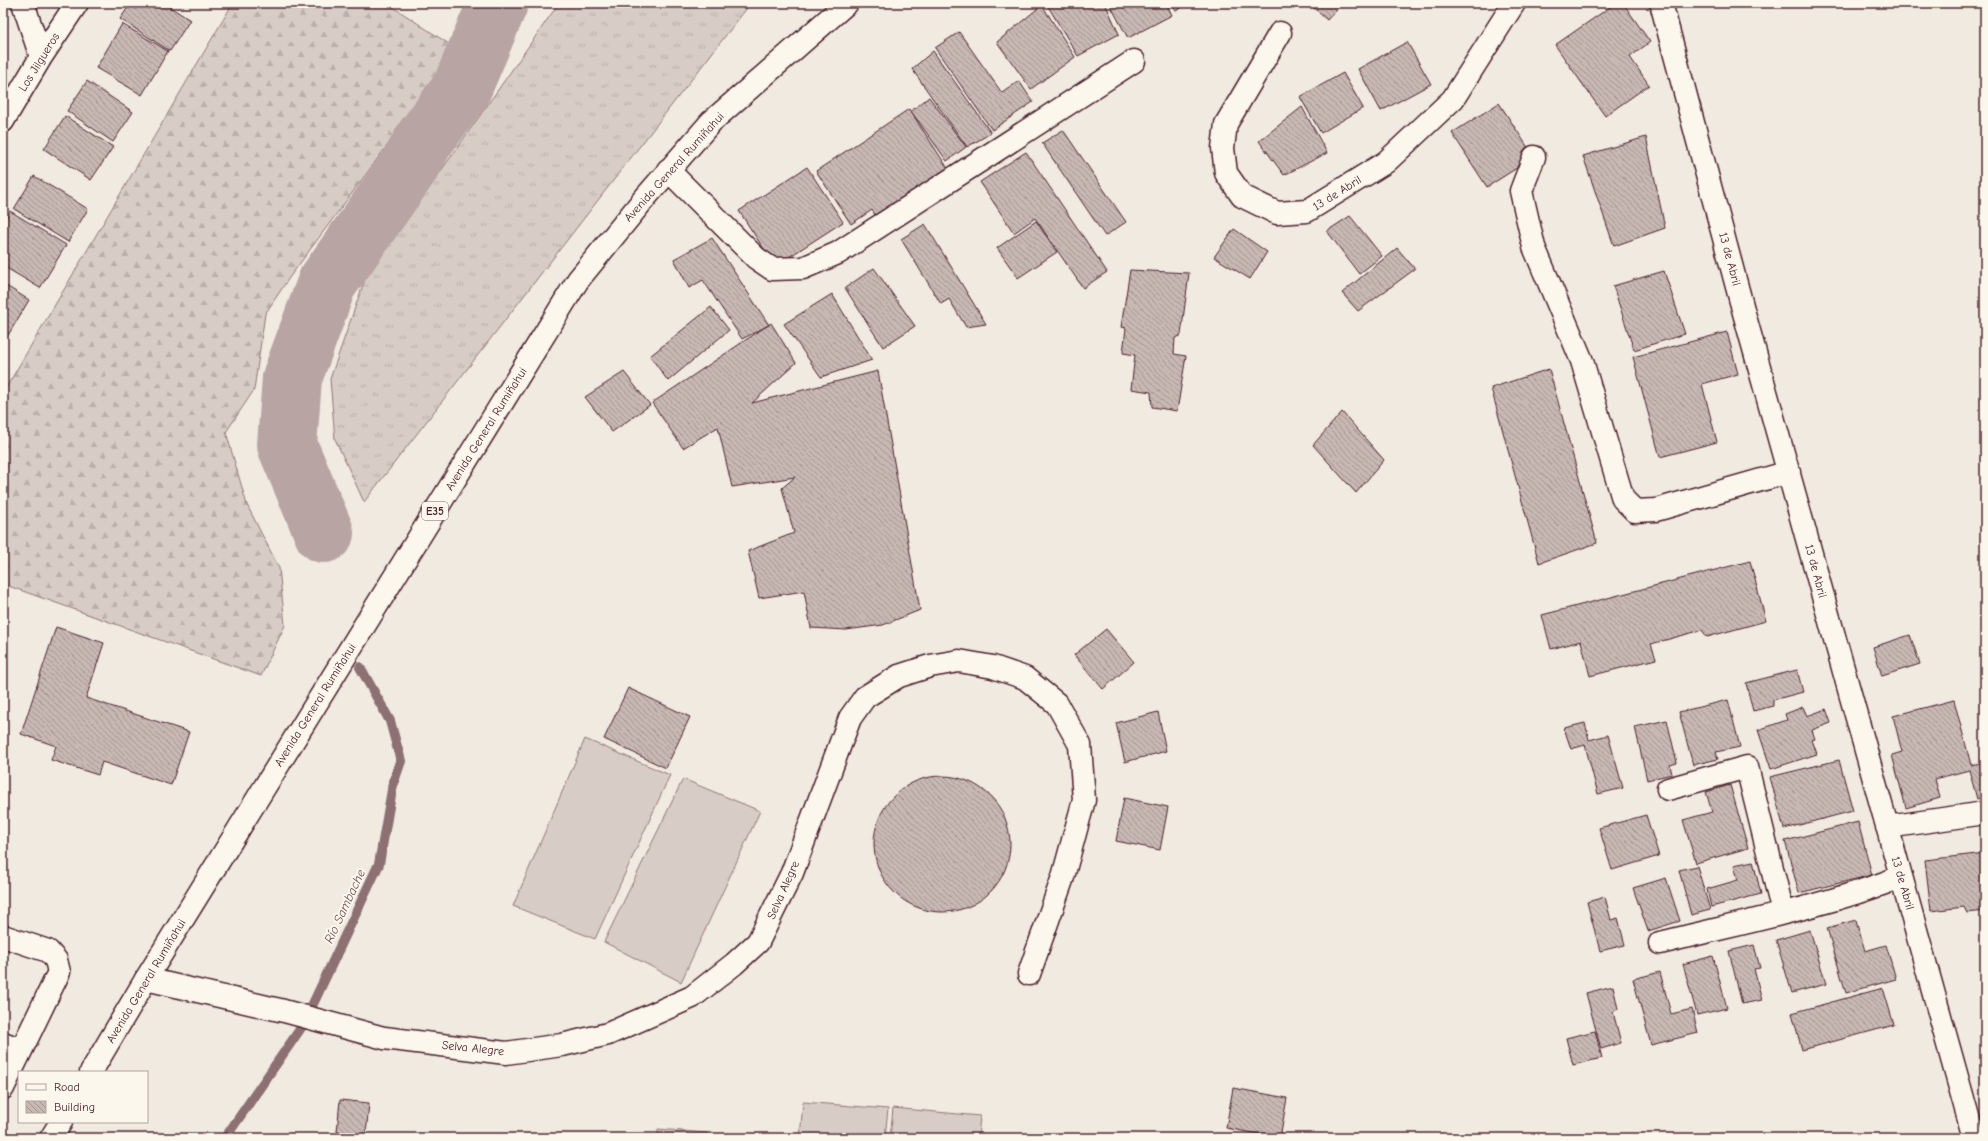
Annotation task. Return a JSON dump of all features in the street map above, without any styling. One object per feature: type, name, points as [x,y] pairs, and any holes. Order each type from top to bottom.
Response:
[{"type":"main road","points":[[24,3],[41,57]]},
{"type":"main road","name":"Los Jilgueros","points":[[3,121],[41,57],[77,3]]},
{"type":"main road","name":"Avenida General Rumiñahui","points":[[91,1071],[578,280],[668,170],[711,122],[847,3]]},
{"type":"main road","name":"13 de Abril","points":[[1280,33],[1226,124],[1222,148],[1226,173],[1242,196],[1277,213],[1307,211],[1386,162],[1452,99],[1514,3]]},
{"type":"main road","name":"13 de Abril","points":[[1661,3],[1789,472],[1974,1138]]},
{"type":"main road","points":[[668,170],[756,258],[772,269],[803,268],[838,253],[1134,61]]},
{"type":"main road","points":[[1534,158],[1521,191],[1534,247],[1582,361],[1623,499],[1635,511],[1656,510],[1789,472]]},
{"type":"main road","name":"Selva Alegre","points":[[146,979],[284,1011],[384,1038],[513,1052],[562,1045],[608,1034],[692,997],[734,964],[758,942],[792,873],[850,718],[865,697],[899,676],[930,666],[959,661],[994,667],[1025,678],[1057,704],[1080,745],[1084,800],[1063,877],[1029,974]]},
{"type":"main road","points":[[1668,789],[1747,767],[1783,913]]},
{"type":"main road","points":[[1887,827],[1985,814]]},
{"type":"main road","points":[[1660,943],[1783,913],[1868,889],[1901,877]]},
{"type":"main road","points":[[3,936],[48,951],[56,960],[60,972],[12,1046],[3,1088]]},
{"type":"main road","points":[[51,1138],[60,1123]]},
{"type":"green space","points":[[233,3],[387,3],[458,50],[289,278],[265,314],[254,390],[226,432],[247,505],[279,568],[285,625],[261,676],[3,584],[3,393]]},
{"type":"green space","points":[[559,3],[742,3],[747,8],[364,502],[335,439],[330,379],[365,279]]},
{"type":"green space","points":[[585,739],[670,775],[595,939],[513,906]]},
{"type":"green space","points":[[683,779],[760,811],[681,982],[604,942]]},
{"type":"green space","points":[[803,1102],[888,1109],[885,1138],[800,1138]]},
{"type":"green space","points":[[893,1108],[980,1116],[978,1138],[890,1138]]},
{"type":"green space","points":[[658,1129],[707,1133],[707,1138],[658,1138]]},
{"type":"building","points":[[131,3],[164,3],[190,20],[170,51],[120,19]]},
{"type":"building","points":[[1046,3],[1105,3],[1119,34],[1078,56]]},
{"type":"building","points":[[1109,3],[1166,3],[1172,15],[1128,38]]},
{"type":"building","points":[[1171,3],[1189,3],[1176,11]]},
{"type":"building","points":[[1308,3],[1342,3],[1327,20]]},
{"type":"building","points":[[1616,3],[1623,3],[1650,42],[1630,57],[1649,85],[1605,116],[1555,45]]},
{"type":"building","points":[[1042,5],[1075,57],[1031,89],[997,42]]},
{"type":"building","points":[[122,24],[168,51],[142,95],[96,68]]},
{"type":"building","points":[[959,32],[1002,93],[1019,81],[1033,102],[992,130],[935,48]]},
{"type":"building","points":[[1407,42],[1431,84],[1381,111],[1358,69]]},
{"type":"building","points":[[933,51],[991,133],[967,147],[912,69]]},
{"type":"building","points":[[1343,73],[1363,108],[1321,133],[1300,97]]},
{"type":"building","points":[[87,81],[133,112],[113,142],[67,111]]},
{"type":"building","points":[[929,97],[966,147],[947,161],[911,111]]},
{"type":"building","points":[[1499,103],[1534,157],[1487,187],[1452,133]]},
{"type":"building","points":[[1302,107],[1327,153],[1284,175],[1259,141]]},
{"type":"building","points":[[909,109],[949,170],[877,218],[872,210],[851,224],[816,171]]},
{"type":"building","points":[[65,116],[113,147],[91,180],[44,149]]},
{"type":"building","points":[[1063,130],[1126,222],[1105,236],[1042,143]]},
{"type":"building","points":[[1646,137],[1665,228],[1614,246],[1583,156]]},
{"type":"building","points":[[1026,152],[1107,272],[1083,288],[1035,218],[1014,233],[980,182]]},
{"type":"building","points":[[807,167],[843,222],[775,266],[739,211]]},
{"type":"building","points":[[34,176],[88,209],[68,242],[14,209]]},
{"type":"building","points":[[10,211],[66,245],[40,288],[3,266],[3,223]]},
{"type":"building","points":[[1350,216],[1382,256],[1359,274],[1327,231]]},
{"type":"building","points":[[1036,221],[1057,252],[1018,278],[997,248]]},
{"type":"building","points":[[925,224],[986,324],[966,327],[949,299],[941,304],[901,239]]},
{"type":"building","points":[[1234,229],[1267,252],[1250,279],[1214,257]]},
{"type":"building","points":[[712,238],[769,325],[742,339],[703,280],[689,288],[674,259]]},
{"type":"building","points":[[1397,248],[1415,269],[1358,311],[1342,293]]},
{"type":"building","points":[[874,268],[915,326],[883,347],[845,288]]},
{"type":"building","points":[[1130,270],[1189,273],[1181,335],[1175,338],[1174,354],[1186,356],[1177,411],[1152,407],[1151,392],[1131,389],[1135,355],[1123,353],[1126,328],[1121,327]]},
{"type":"building","points":[[1664,271],[1685,334],[1634,350],[1613,286]]},
{"type":"building","points":[[3,284],[29,300],[7,337],[3,334]]},
{"type":"building","points":[[832,294],[872,360],[821,377],[784,324]]},
{"type":"building","points":[[711,307],[729,330],[668,381],[650,356]]},
{"type":"building","points":[[771,323],[796,363],[752,403],[878,371],[920,610],[883,625],[846,630],[811,628],[804,591],[759,598],[748,551],[794,533],[782,488],[795,477],[732,487],[718,427],[683,448],[652,403]]},
{"type":"building","points":[[1727,332],[1738,374],[1702,384],[1717,442],[1660,457],[1633,357]]},
{"type":"building","points":[[1549,369],[1597,543],[1539,563],[1491,388]]},
{"type":"building","points":[[624,372],[650,405],[612,432],[585,397]]},
{"type":"building","points":[[1342,412],[1384,460],[1356,493],[1313,445]]},
{"type":"building","points":[[1750,561],[1766,621],[1707,637],[1702,630],[1651,644],[1656,659],[1590,676],[1581,641],[1551,649],[1542,615]]},
{"type":"building","points":[[56,627],[104,643],[86,698],[189,732],[171,785],[102,762],[98,775],[51,760],[56,746],[21,734]]},
{"type":"building","points":[[1106,629],[1134,662],[1103,689],[1074,655]]},
{"type":"building","points":[[1910,635],[1920,664],[1882,676],[1873,647]]},
{"type":"building","points":[[1797,670],[1803,692],[1773,700],[1773,706],[1753,711],[1746,683]]},
{"type":"building","points":[[628,688],[690,717],[666,768],[604,739]]},
{"type":"building","points":[[1728,700],[1740,747],[1716,752],[1718,759],[1693,765],[1679,712]]},
{"type":"building","points":[[1954,700],[1971,765],[1985,762],[1985,796],[1977,799],[1969,770],[1935,779],[1940,798],[1906,808],[1892,755],[1902,752],[1893,716]]},
{"type":"building","points":[[1803,707],[1807,716],[1826,709],[1831,723],[1812,730],[1815,739],[1812,740],[1817,754],[1771,769],[1758,730],[1787,720],[1785,714]]},
{"type":"building","points":[[1158,712],[1166,751],[1125,762],[1116,723]]},
{"type":"building","points":[[1667,720],[1677,763],[1670,765],[1672,774],[1647,780],[1635,727]]},
{"type":"building","points":[[1585,723],[1589,740],[1608,735],[1623,788],[1598,794],[1585,745],[1571,749],[1564,728]]},
{"type":"building","points":[[1839,760],[1853,811],[1784,829],[1770,777]]},
{"type":"building","points":[[935,776],[949,776],[968,781],[980,787],[995,801],[1005,818],[1009,831],[1009,857],[1005,870],[999,882],[985,897],[980,901],[962,909],[949,912],[935,912],[916,907],[904,901],[889,887],[885,882],[877,864],[874,851],[874,837],[879,818],[885,806],[899,791],[904,787],[922,779]]},
{"type":"building","points":[[1730,785],[1748,848],[1696,863],[1683,820],[1712,812],[1706,792]]},
{"type":"building","points":[[1124,798],[1168,807],[1160,850],[1116,841]]},
{"type":"building","points":[[1646,815],[1659,856],[1612,870],[1599,828]]},
{"type":"building","points":[[1858,822],[1872,875],[1799,893],[1785,841]]},
{"type":"building","points":[[1985,853],[1985,911],[1967,913],[1964,907],[1931,911],[1925,860]]},
{"type":"building","points":[[1753,861],[1761,894],[1711,907],[1707,889],[1738,880],[1734,865]]},
{"type":"building","points":[[1697,866],[1710,910],[1691,915],[1679,870]]},
{"type":"building","points":[[1666,878],[1680,921],[1648,931],[1633,888]]},
{"type":"building","points":[[1605,897],[1611,920],[1618,918],[1625,945],[1600,951],[1587,902]]},
{"type":"building","points":[[1856,920],[1865,951],[1886,945],[1896,979],[1846,993],[1827,928]]},
{"type":"building","points":[[1810,930],[1826,984],[1792,993],[1776,940]]},
{"type":"building","points":[[1754,945],[1760,968],[1754,969],[1762,1000],[1742,1004],[1729,951]]},
{"type":"building","points":[[1713,956],[1727,1008],[1697,1015],[1683,964]]},
{"type":"building","points":[[1660,972],[1671,1014],[1692,1009],[1698,1033],[1651,1045],[1633,979]]},
{"type":"building","points":[[1613,986],[1618,1009],[1613,1012],[1621,1043],[1601,1049],[1586,993]]},
{"type":"building","points":[[1883,988],[1894,1025],[1802,1050],[1792,1013]]},
{"type":"building","points":[[1595,1031],[1602,1058],[1573,1065],[1566,1038]]},
{"type":"building","points":[[1233,1088],[1287,1098],[1280,1138],[1226,1128]]},
{"type":"building","points":[[340,1100],[369,1103],[366,1135],[337,1132]]},
{"type":"waterway","points":[[324,533],[287,445],[292,378],[327,283],[412,162],[424,140],[461,90],[498,3]]},
{"type":"waterway","name":"Río Sambache","points":[[225,1138],[303,1025],[379,864],[393,784],[401,761],[390,721],[360,667]]}]
